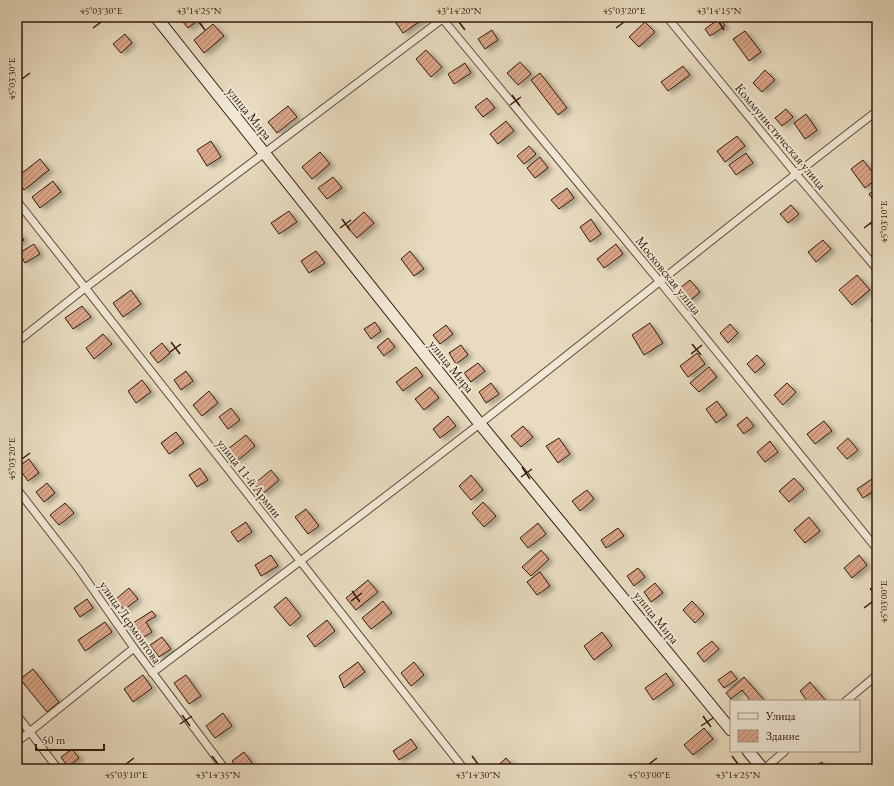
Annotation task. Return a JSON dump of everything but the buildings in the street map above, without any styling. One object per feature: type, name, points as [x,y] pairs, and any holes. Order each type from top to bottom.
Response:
[{"type":"street","name":"улица Мира","points":[[156,17],[480,424],[730,729]]},
{"type":"street","name":"Коммунистическая улица","points":[[668,17],[796,174],[877,269]]},
{"type":"street","points":[[17,342],[85,288],[443,18]]},
{"type":"street","name":"Московская улица","points":[[443,18],[877,549]]},
{"type":"street","points":[[152,673],[480,424],[877,111]]},
{"type":"street","name":"улица 11-й Армии","points":[[17,201],[464,769]]},
{"type":"street","name":"улица Лермонтова","points":[[17,489],[78,568],[152,673],[225,769]]},
{"type":"street","points":[[17,742],[134,648]]},
{"type":"street","points":[[847,700],[877,675]]},
{"type":"street","points":[[17,715],[58,769]]},
{"type":"street","points":[[749,752],[763,769],[785,752]]}]
